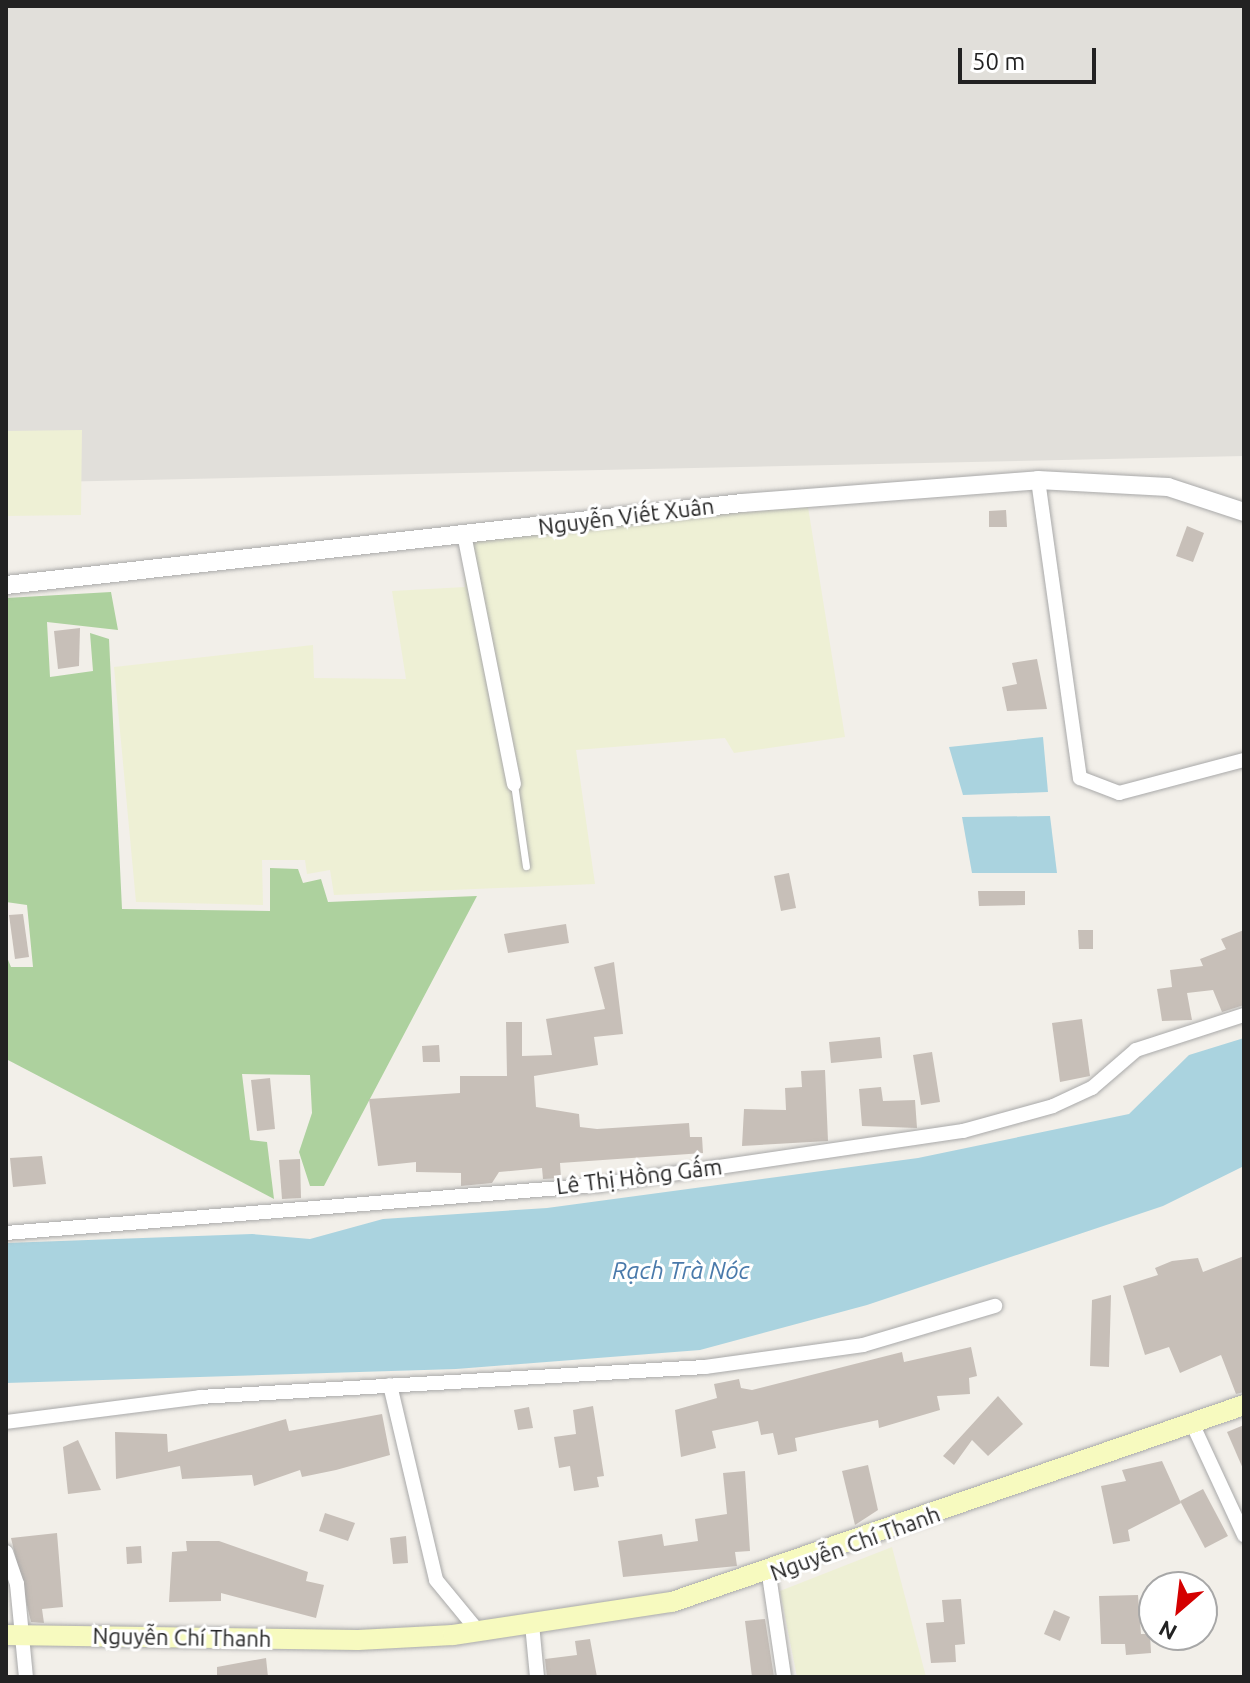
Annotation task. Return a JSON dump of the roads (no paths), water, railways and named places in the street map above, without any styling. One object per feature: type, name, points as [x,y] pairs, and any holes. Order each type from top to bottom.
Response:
[{"type":"main road","name":"Nguyễn Chí Thanh","points":[[15,1635],[358,1640],[453,1635],[672,1602],[769,1575],[1191,1421],[1244,1405]]},
{"type":"street","name":"Nguyễn Viết Xuân","points":[[6,585],[464,534],[1038,480],[1157,485],[1244,512]]},
{"type":"street","points":[[1038,480],[1080,778],[1119,793],[1244,760]]},
{"type":"street","points":[[464,534],[514,784]]},
{"type":"street","name":"Lê Thị Hồng Gấm","points":[[6,1233],[597,1185],[963,1131],[1053,1106],[1092,1088],[1136,1050],[1244,1015]]},
{"type":"street","points":[[6,1422],[200,1397],[390,1385],[552,1381],[817,1353],[995,1306]]},
{"type":"street","points":[[390,1385],[436,1580],[478,1631]]},
{"type":"street","points":[[1191,1421],[1244,1535]]},
{"type":"street","points":[[6,1552],[15,1635],[26,1677]]},
{"type":"street","points":[[769,1575],[784,1677]]},
{"type":"street","points":[[532,1624],[537,1677]]},
{"type":"lane","points":[[514,784],[526,866]]},
{"type":"water","points":[[1043,737],[1048,792],[963,795],[949,747]]},
{"type":"water","points":[[1050,816],[1057,873],[972,873],[962,817]]},
{"type":"water","name":"Rạch Trà Nóc","points":[[1244,1038],[1244,1166],[1163,1206],[867,1305],[700,1350],[456,1369],[6,1383],[6,1243],[252,1234],[310,1239],[383,1219],[547,1208],[918,1158],[1129,1114],[1189,1055]]}]
